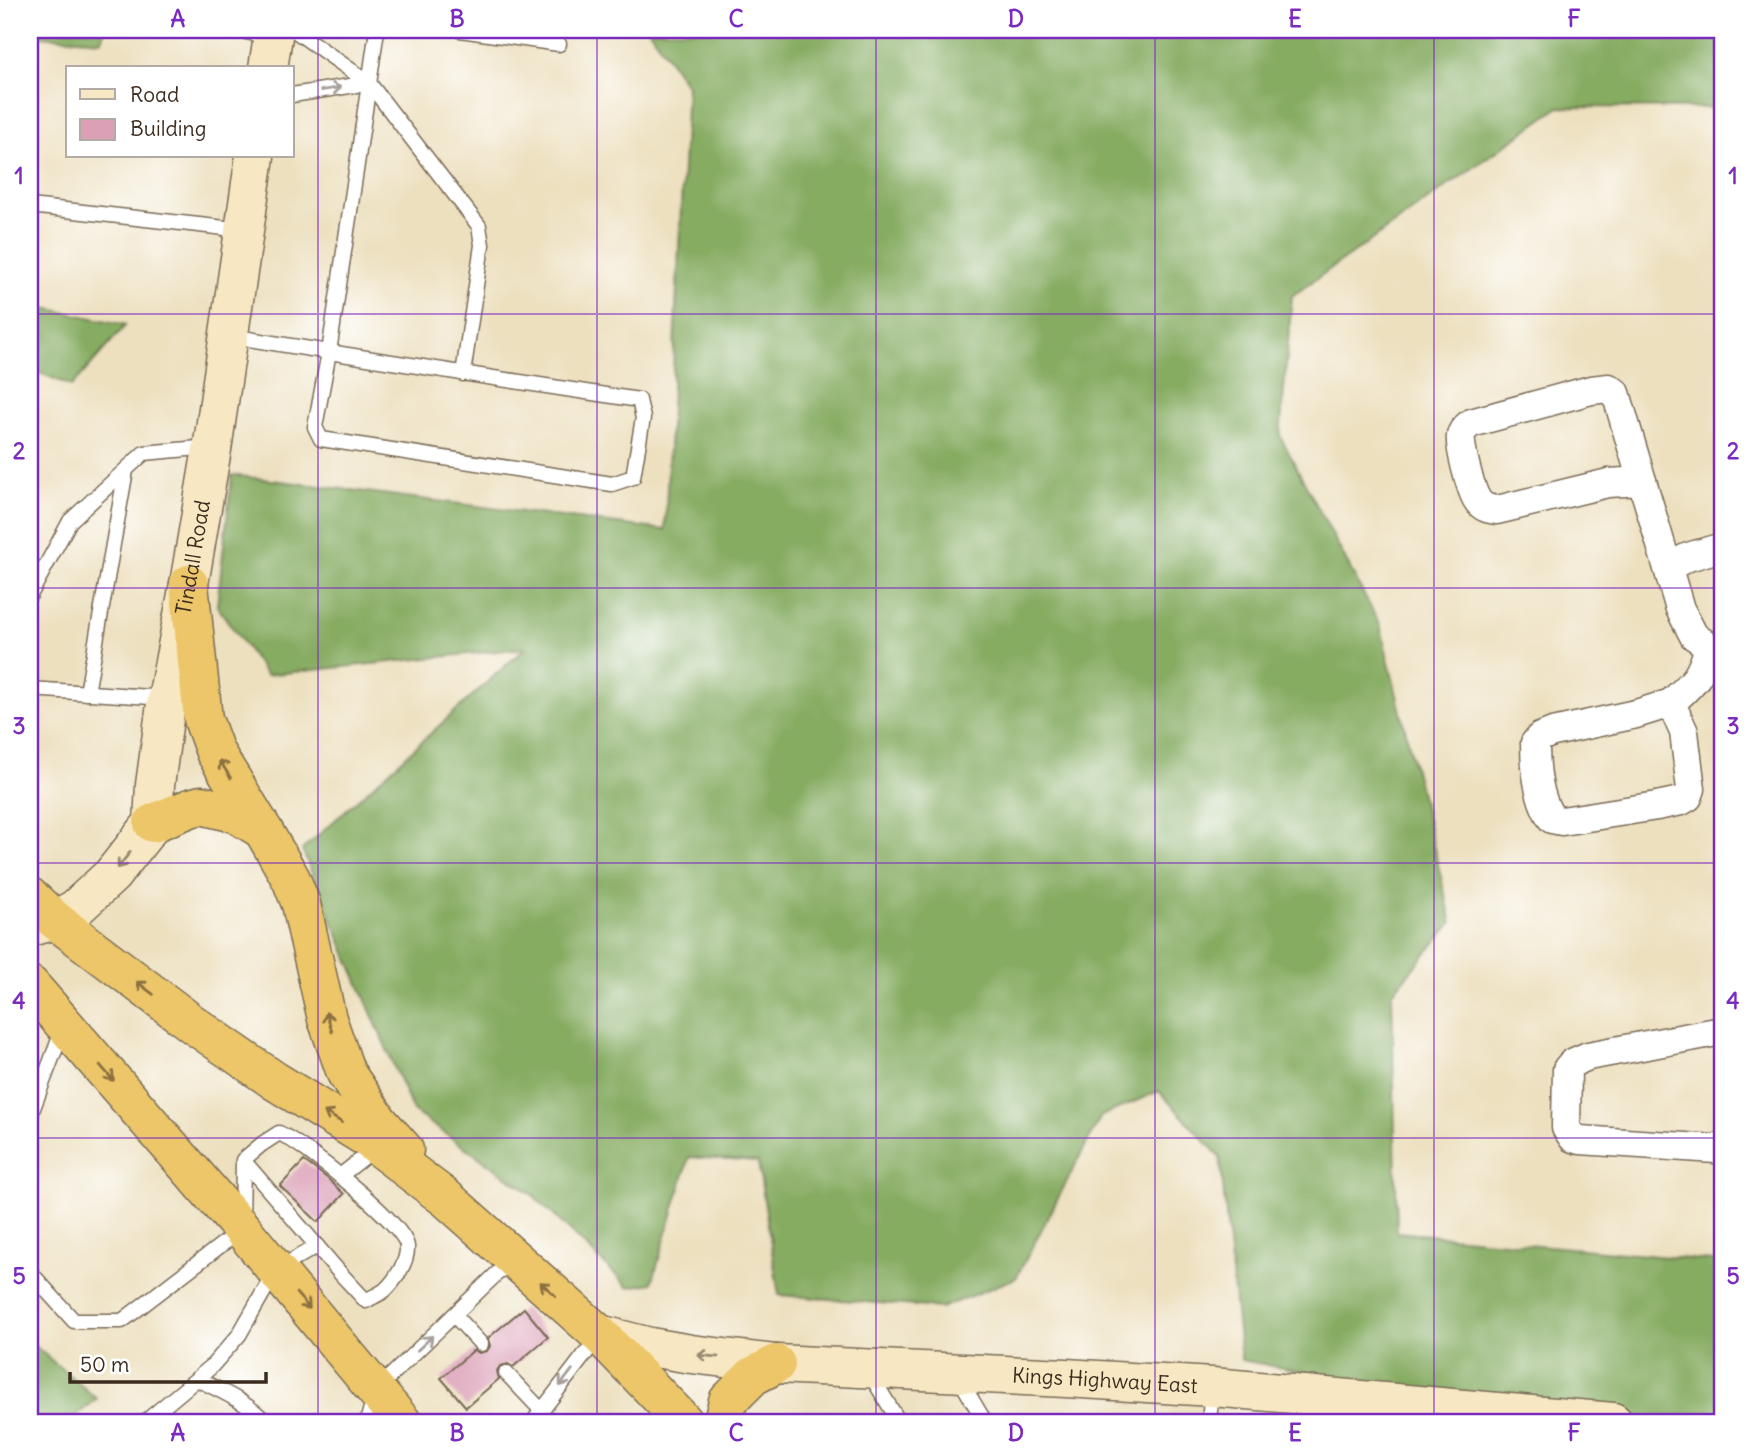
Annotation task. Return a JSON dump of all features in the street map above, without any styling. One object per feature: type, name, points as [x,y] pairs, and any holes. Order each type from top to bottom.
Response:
[{"type":"highway","points":[[189,584],[203,719],[215,752],[291,879],[301,904],[327,1019],[346,1073],[379,1122],[447,1199]]},
{"type":"highway","points":[[153,823],[201,806],[235,813],[263,830]]},
{"type":"highway","points":[[38,915],[275,1081],[364,1136],[447,1199],[599,1335],[684,1422]]},
{"type":"highway","points":[[42,1001],[328,1331],[371,1406],[402,1422]]},
{"type":"highway","points":[[723,1422],[728,1401],[753,1376],[776,1364]]},
{"type":"street","name":"Tindall Road","points":[[153,823],[155,785],[167,698],[212,447],[255,158]]},
{"type":"street","points":[[1642,481],[1608,483],[1497,510],[1486,508],[1477,500],[1473,489],[1461,449],[1462,431],[1471,423],[1591,390],[1609,388],[1616,393],[1680,609],[1693,636],[1716,651],[1695,681],[1671,703],[1540,737],[1535,743],[1535,763],[1545,809],[1552,819],[1562,821],[1657,806],[1688,797],[1690,789],[1684,732],[1671,703]]},
{"type":"street","points":[[1668,567],[1688,556],[1722,547]]},
{"type":"street","points":[[38,915],[75,909],[112,875],[153,823]]},
{"type":"street","points":[[1722,1031],[1588,1056],[1572,1063],[1567,1069],[1566,1128],[1573,1139],[1580,1140],[1716,1149],[1722,1146]]},
{"type":"street","name":"Kings Highway East","points":[[599,1335],[691,1354],[776,1364],[956,1373],[1210,1405],[1316,1403],[1612,1422]]},
{"type":"lane","points":[[228,336],[329,352],[463,374],[639,400],[643,418],[633,477],[612,484],[321,439],[315,427],[329,352],[377,30]]},
{"type":"lane","points":[[460,30],[559,44]]},
{"type":"lane","points":[[269,39],[369,83],[479,226],[482,245],[463,374]]},
{"type":"lane","points":[[294,95],[369,83]]},
{"type":"lane","points":[[30,206],[244,230]]},
{"type":"lane","points":[[30,595],[70,521],[144,453],[212,447]]},
{"type":"lane","points":[[87,693],[126,470]]},
{"type":"lane","points":[[30,689],[167,698]]},
{"type":"lane","points":[[30,1116],[42,1001]]},
{"type":"lane","points":[[30,1272],[74,1321],[122,1321],[242,1229],[243,1160],[278,1133],[289,1137],[340,1176],[385,1216],[404,1238],[407,1247],[403,1266],[385,1290],[366,1301],[243,1160]]},
{"type":"lane","points":[[340,1176],[378,1147]]},
{"type":"lane","points":[[145,1422],[211,1367],[239,1335],[276,1270],[317,1247]]},
{"type":"lane","points":[[371,1406],[454,1315],[514,1258]]},
{"type":"lane","points":[[454,1315],[481,1345]]},
{"type":"lane","points":[[506,1373],[538,1417],[599,1335]]},
{"type":"lane","points":[[866,1368],[899,1422]]},
{"type":"lane","points":[[956,1373],[985,1422]]},
{"type":"lane","points":[[197,1379],[244,1404],[265,1422]]},
{"type":"green space","points":[[30,30],[105,30],[101,41],[30,35]]},
{"type":"green space","points":[[649,30],[1722,30],[1722,108],[1559,107],[1292,296],[1280,436],[1380,625],[1452,923],[1392,993],[1397,1232],[1722,1262],[1722,1422],[1539,1422],[1538,1417],[1241,1360],[1220,1157],[1159,1091],[1101,1116],[1016,1278],[941,1308],[779,1295],[758,1162],[689,1157],[652,1283],[628,1287],[532,1194],[413,1111],[302,850],[525,648],[266,675],[217,606],[232,475],[665,530],[687,86]]},
{"type":"green space","points":[[30,305],[126,325],[72,386],[30,369]]},
{"type":"green space","points":[[30,1342],[97,1399],[68,1422],[30,1422]]},
{"type":"building","points":[[304,1161],[344,1194],[318,1222],[280,1186]]},
{"type":"building","points":[[524,1308],[548,1337],[513,1367],[508,1364],[500,1366],[497,1371],[499,1379],[466,1407],[441,1378],[474,1350],[479,1353],[487,1351],[490,1346],[488,1338]]}]
